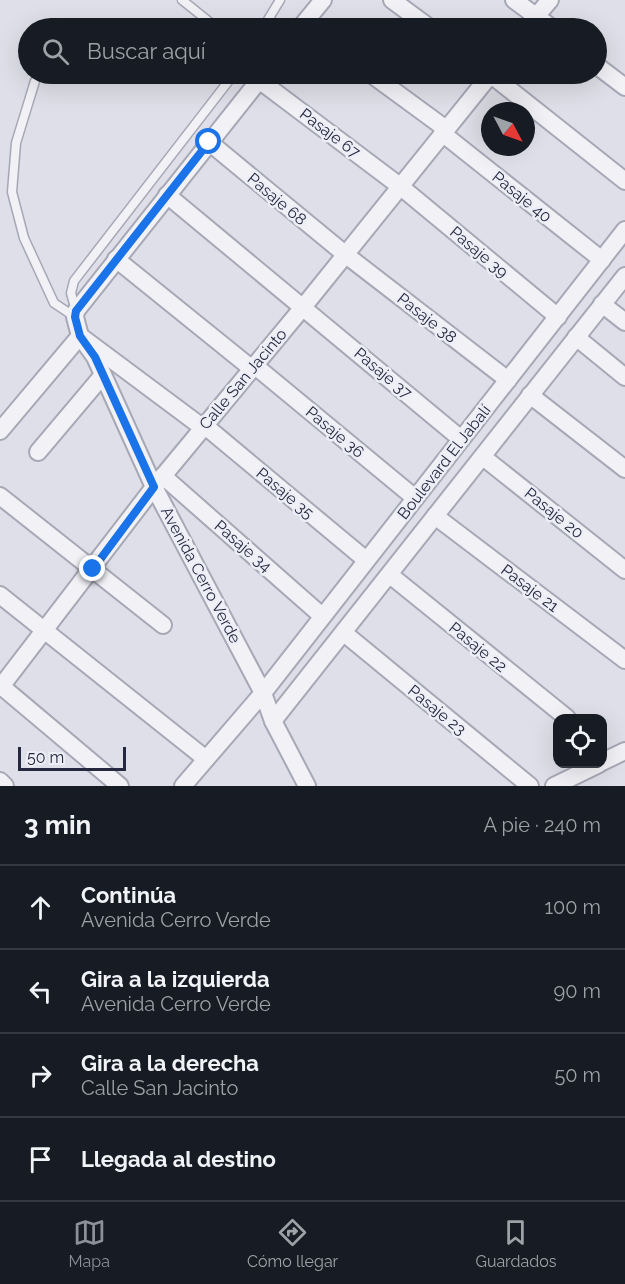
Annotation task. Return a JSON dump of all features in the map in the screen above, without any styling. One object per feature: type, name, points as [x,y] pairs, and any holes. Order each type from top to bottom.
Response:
[{"type":"street","points":[[311,18],[323,0]]},
{"type":"street","points":[[392,0],[416,18]]},
{"type":"street","points":[[514,0],[528,18]]},
{"type":"street","points":[[534,18],[550,0]]},
{"type":"street","points":[[607,72],[625,87]]},
{"type":"street","points":[[75,314],[116,259],[256,84]]},
{"type":"street","name":"Pasaje 67","points":[[271,84],[401,187]]},
{"type":"street","name":"Pasaje 40","points":[[384,84],[602,260]]},
{"type":"street","name":"Calle San Jacinto","points":[[1,686],[159,481],[346,255],[482,84]]},
{"type":"street","points":[[503,84],[625,181]]},
{"type":"street","name":"Pasaje 68","points":[[209,142],[346,255]]},
{"type":"street","name":"Pasaje 39","points":[[401,187],[558,317]]},
{"type":"street","name":"Pasaje 37","points":[[167,195],[304,306],[461,439]]},
{"type":"street","name":"Boulevard El Jabalí","points":[[183,786],[263,693],[625,230]]},
{"type":"street","name":"Pasaje 38","points":[[346,255],[508,380]]},
{"type":"street","name":"Pasaje 36","points":[[116,259],[415,498]]},
{"type":"street","name":"Boulevard El Jabalí","points":[[273,721],[390,576],[625,276]]},
{"type":"street","points":[[602,304],[625,322]]},
{"type":"street","name":"Avenida Cerro Verde","points":[[75,314],[80,336],[104,375],[159,481],[263,693],[273,721],[307,786]]},
{"type":"street","points":[[0,431],[80,336]]},
{"type":"street","name":"Pasaje 35","points":[[80,336],[203,426],[366,560]]},
{"type":"street","points":[[576,338],[625,377]]},
{"type":"street","points":[[38,452],[104,375]]},
{"type":"street","points":[[530,395],[625,469]]},
{"type":"street","name":"Pasaje 20","points":[[483,457],[625,570]]},
{"type":"street","name":"Pasaje 34","points":[[159,481],[322,616]]},
{"type":"street","points":[[0,496],[163,625]]},
{"type":"street","name":"Pasaje 21","points":[[435,516],[625,660]]},
{"type":"street","name":"Pasaje 22","points":[[390,576],[562,714]]},
{"type":"street","points":[[0,595],[206,759]]},
{"type":"street","name":"Pasaje 23","points":[[344,633],[530,786]]},
{"type":"street","points":[[1,686],[120,786]]},
{"type":"street","points":[[554,786],[609,756]]},
{"type":"street","points":[[0,781],[5,786]]},
{"type":"lane","points":[[182,0],[204,18]]},
{"type":"lane","points":[[268,18],[280,0]]},
{"type":"lane","points":[[34,84],[16,143],[12,192],[24,237],[54,303],[75,314]]},
{"type":"lane","points":[[75,314],[71,293],[74,281],[226,84]]},
{"type":"route","points":[[93,569],[154,487],[95,357],[80,336],[75,317],[76,311],[209,142]]}]
